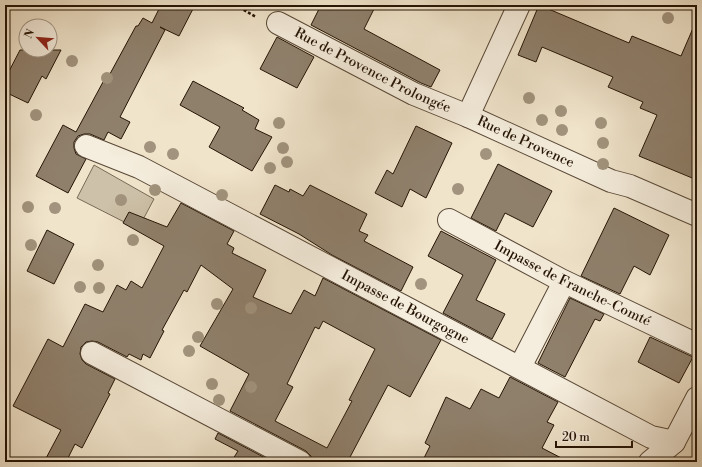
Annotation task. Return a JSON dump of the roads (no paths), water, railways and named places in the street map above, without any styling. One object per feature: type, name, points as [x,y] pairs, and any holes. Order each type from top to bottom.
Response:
[{"type":"street","name":"Rue de Provence","points":[[519,5],[468,116],[611,181],[630,186],[697,215]]},
{"type":"street","name":"Rue de Provence Prolongée","points":[[278,23],[414,94],[468,116]]},
{"type":"street","name":"Impasse de Bourgogne","points":[[86,146],[139,167],[651,437],[674,442]]},
{"type":"street","name":"Impasse de Franche-Comté","points":[[449,220],[564,282],[697,345]]},
{"type":"street","points":[[520,367],[564,282]]},
{"type":"street","points":[[92,353],[300,462]]},
{"type":"street","points":[[650,462],[674,442],[697,398]]}]
